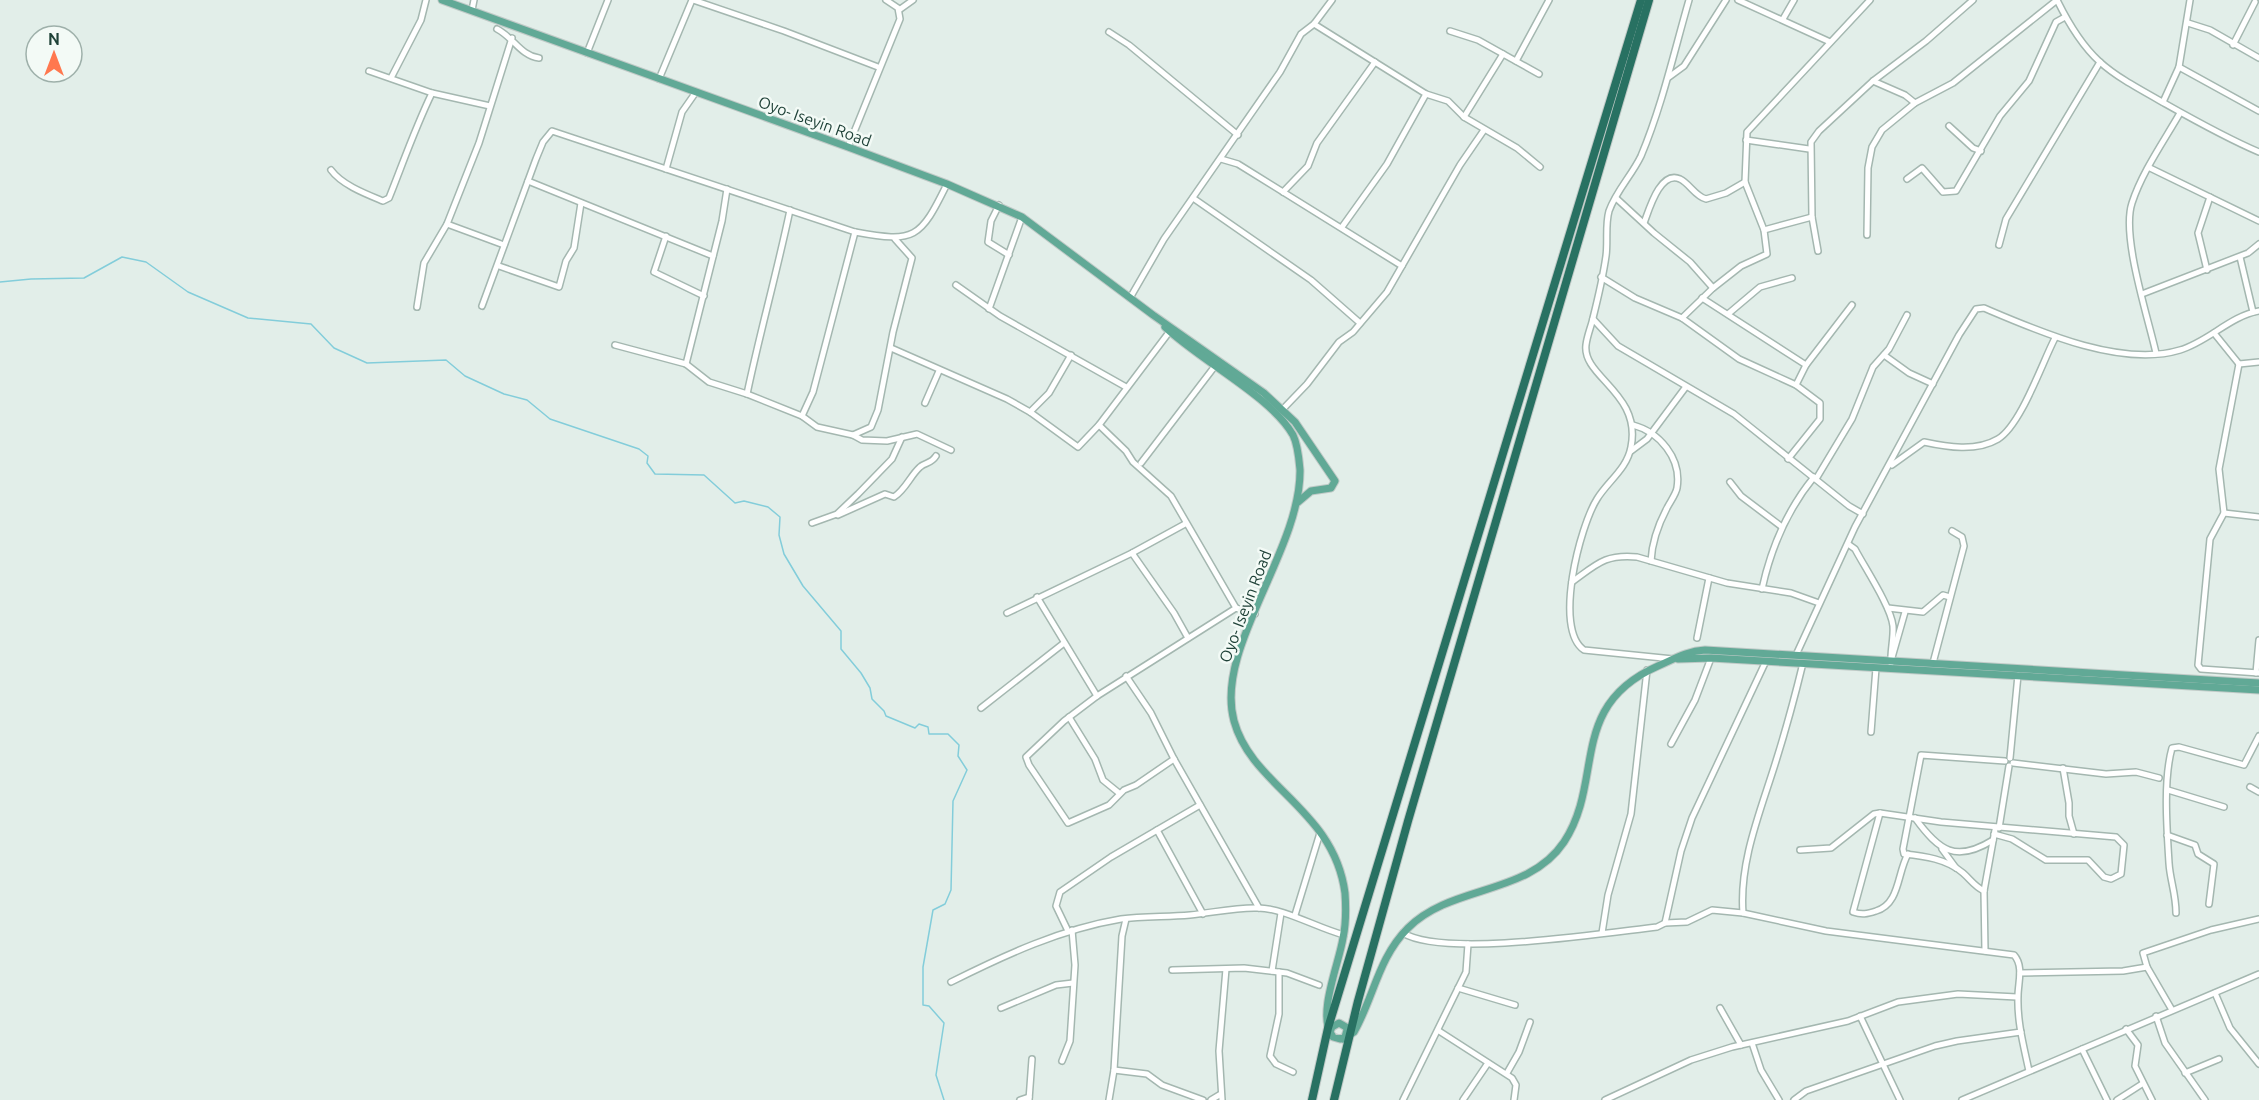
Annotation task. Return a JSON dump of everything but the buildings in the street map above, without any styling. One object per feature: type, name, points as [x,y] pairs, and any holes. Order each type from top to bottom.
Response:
[{"type":"highway","points":[[1334,1100],[1341,1028],[1641,0]]},
{"type":"highway","points":[[1312,1100],[1341,1028],[1408,821],[1649,0]]},
{"type":"main road","name":"Oyo- Iseyin Road","points":[[442,0],[948,184],[1022,217],[1153,315],[1234,370],[1282,410],[1307,438],[1335,481],[1331,488],[1311,491],[1298,502]]},
{"type":"main road","name":"Oyo- Iseyin Road","points":[[1153,315],[1170,331],[1265,405],[1293,435],[1299,459],[1298,502],[1235,667],[1232,687],[1234,719],[1238,733],[1256,761],[1305,811],[1332,850],[1345,892],[1344,935],[1328,1008],[1341,1028]]},
{"type":"main road","points":[[1341,1028],[1384,957],[1403,933],[1420,917],[1440,905],[1521,878],[1539,869],[1553,856],[1572,828],[1592,741],[1602,714],[1624,686],[1647,670],[1684,653],[1705,650],[1796,655],[2018,675],[2259,690]]},
{"type":"main road","points":[[1673,659],[1711,658],[1876,668],[1933,663],[2259,683]]},
{"type":"street","points":[[391,78],[421,20],[426,0]]},
{"type":"street","points":[[471,10],[474,0]]},
{"type":"street","points":[[587,53],[608,0]]},
{"type":"street","points":[[659,79],[692,0],[784,31],[878,67]]},
{"type":"street","points":[[848,147],[878,67],[900,19],[899,10],[886,0]]},
{"type":"street","points":[[899,10],[913,0]]},
{"type":"street","points":[[1130,298],[1164,239],[1238,135],[1290,57],[1301,34],[1314,24],[1332,0]]},
{"type":"street","points":[[1516,61],[1549,0]]},
{"type":"street","points":[[1673,659],[1584,650],[1578,646],[1572,631],[1572,582],[1579,545],[1596,500],[1617,477],[1631,451],[1633,425],[1631,413],[1593,365],[1585,346],[1606,256],[1609,213],[1640,159],[1668,78],[1689,0]]},
{"type":"street","points":[[1668,78],[1683,66],[1726,0]]},
{"type":"street","points":[[1738,0],[1830,42]]},
{"type":"street","points":[[1783,19],[1794,0]]},
{"type":"street","points":[[1682,318],[1713,288],[1742,266],[1767,254],[1764,230],[1745,182],[1746,140],[1751,127],[1774,107],[1870,0]]},
{"type":"street","points":[[1818,251],[1812,217],[1809,149],[1819,130],[1873,81],[1926,41],[1973,0]]},
{"type":"street","points":[[1867,236],[1868,168],[1872,147],[1882,130],[1915,103],[1953,83],[2057,0],[2074,35],[2100,62],[2126,83],[2228,139],[2259,152]]},
{"type":"street","points":[[2163,102],[2179,67],[2190,0]]},
{"type":"street","points":[[2233,45],[2255,2]]},
{"type":"street","points":[[1907,179],[1922,168],[1943,192],[1952,193],[1959,187],[2000,116],[2029,81],[2044,55],[2056,22],[2065,17]]},
{"type":"street","points":[[2188,23],[2210,30],[2259,58]]},
{"type":"street","points":[[1314,24],[1426,94],[1448,101],[1464,117],[1516,148],[1540,167]]},
{"type":"street","points":[[497,29],[512,38],[525,54],[539,58]]},
{"type":"street","points":[[1450,31],[1478,40],[1539,74]]},
{"type":"street","points":[[1109,32],[1129,45],[1238,135]]},
{"type":"street","points":[[417,307],[424,263],[447,224],[512,38]]},
{"type":"street","points":[[1464,117],[1503,54]]},
{"type":"street","points":[[1282,192],[1308,166],[1317,143],[1375,62]]},
{"type":"street","points":[[1999,245],[2006,219],[2100,62]]},
{"type":"street","points":[[2179,67],[2259,111]]},
{"type":"street","points":[[369,71],[432,93],[490,106]]},
{"type":"street","points":[[1873,81],[1905,95],[1915,103]]},
{"type":"street","points":[[666,169],[682,112],[696,92]]},
{"type":"street","points":[[331,170],[343,182],[374,197],[383,201],[389,198],[406,158],[408,143],[432,93]]},
{"type":"street","points":[[1342,227],[1387,164],[1426,94]]},
{"type":"street","points":[[2156,353],[2129,226],[2132,203],[2180,113]]},
{"type":"street","points":[[1949,126],[1973,148],[1981,151]]},
{"type":"street","points":[[1282,410],[1307,384],[1339,342],[1360,323],[1387,292],[1460,165],[1484,130]]},
{"type":"street","points":[[482,306],[499,266],[504,245],[543,142],[552,131],[855,232],[895,239],[911,234],[927,222],[948,184]]},
{"type":"street","points":[[1746,140],[1809,149]]},
{"type":"street","points":[[1221,159],[1238,164],[1402,266]]},
{"type":"street","points":[[2150,168],[2259,221]]},
{"type":"street","points":[[1644,223],[1656,193],[1670,178],[1680,179],[1706,199],[1726,193],[1745,182]]},
{"type":"street","points":[[528,182],[713,256]]},
{"type":"street","points":[[686,364],[704,296],[727,189]]},
{"type":"street","points":[[2207,270],[2198,233],[2210,197]]},
{"type":"street","points":[[1193,198],[1311,280],[1360,323]]},
{"type":"street","points":[[1616,198],[1690,262],[1713,288]]},
{"type":"street","points":[[499,266],[559,287],[566,261],[574,248],[581,203]]},
{"type":"street","points":[[999,205],[992,221],[988,242],[1009,255]]},
{"type":"street","points":[[747,394],[762,318],[780,260],[790,210]]},
{"type":"street","points":[[989,309],[1022,217]]},
{"type":"street","points":[[1764,230],[1812,217]]},
{"type":"street","points":[[447,224],[504,245]]},
{"type":"street","points":[[802,417],[815,385],[855,232]]},
{"type":"street","points":[[666,236],[654,272],[704,296]]},
{"type":"street","points":[[853,435],[872,426],[878,410],[912,258],[895,239]]},
{"type":"street","points":[[2142,294],[2240,256],[2255,249],[2259,244]]},
{"type":"street","points":[[1796,655],[1863,514],[1959,335],[1979,308],[2055,338],[2100,350],[2156,353],[2180,350],[2256,312],[2240,256]]},
{"type":"street","points":[[1601,277],[1635,298],[1682,318],[1749,365],[1796,384],[1820,403],[1820,419],[1788,459]]},
{"type":"street","points":[[1728,314],[1760,287],[1792,278]]},
{"type":"street","points":[[956,285],[989,309],[1126,387]]},
{"type":"street","points":[[1702,298],[1806,365]]},
{"type":"street","points":[[1796,384],[1806,365],[1852,305]]},
{"type":"street","points":[[1762,589],[1772,549],[1782,527],[1852,419],[1869,374],[1907,315]]},
{"type":"street","points":[[1593,319],[1618,346],[1685,388],[1734,414],[1788,459],[1849,506],[1863,514]]},
{"type":"street","points":[[891,348],[1030,412],[1077,447],[1081,447],[1170,331]]},
{"type":"street","points":[[2214,333],[2239,364],[2219,469],[2224,513],[2210,539],[2199,666],[2258,673],[2259,640]]},
{"type":"street","points":[[1890,466],[1924,442],[1953,447],[1976,446],[2000,438],[2019,411],[2055,338]]},
{"type":"street","points":[[615,345],[686,364],[709,382],[747,394],[802,417],[817,427],[853,435],[862,440],[878,441],[917,434],[951,450]]},
{"type":"street","points":[[1884,354],[1909,373],[1933,384]]},
{"type":"street","points":[[1030,412],[1049,393],[1071,355]]},
{"type":"street","points":[[2239,364],[2259,362]]},
{"type":"street","points":[[1141,463],[1215,366]]},
{"type":"street","points":[[925,403],[939,371]]},
{"type":"street","points":[[1631,451],[1641,446],[1685,388]]},
{"type":"street","points":[[1099,425],[1126,451],[1133,462],[1170,496],[1236,608],[1255,614]]},
{"type":"street","points":[[1633,425],[1652,432],[1673,457],[1677,488],[1653,541],[1651,561]]},
{"type":"street","points":[[831,517],[883,470],[902,437]]},
{"type":"street","points":[[812,523],[885,494],[894,497],[902,492],[920,467],[930,464],[936,456]]},
{"type":"street","points":[[1730,482],[1741,496],[1782,527]]},
{"type":"street","points":[[2224,513],[2259,517]]},
{"type":"street","points":[[1006,613],[1132,553],[1185,524]]},
{"type":"street","points":[[1933,663],[1964,541],[1952,531]]},
{"type":"street","points":[[1848,544],[1855,549],[1888,608],[1893,629],[1889,653],[1891,665]]},
{"type":"street","points":[[1132,553],[1174,613],[1188,638]]},
{"type":"street","points":[[1572,582],[1609,556],[1637,557],[1709,578],[1791,593],[1819,603]]},
{"type":"street","points":[[1697,638],[1709,578]]},
{"type":"street","points":[[1888,608],[1905,612],[1923,612],[1943,595],[1950,597]]},
{"type":"street","points":[[1037,597],[1064,643],[1076,658],[1096,696]]},
{"type":"street","points":[[1174,759],[1119,793],[1109,805],[1072,823],[1065,821],[1026,757],[1030,750],[1046,740],[1069,717],[1096,696],[1236,608]]},
{"type":"street","points":[[1891,665],[1905,612]]},
{"type":"street","points":[[981,708],[1064,643]]},
{"type":"street","points":[[1671,744],[1695,700],[1711,658]]},
{"type":"street","points":[[1665,923],[1681,851],[1692,818],[1766,661]]},
{"type":"street","points":[[1743,913],[1748,855],[1758,809],[1776,762],[1803,663]]},
{"type":"street","points":[[1871,732],[1876,668]]},
{"type":"street","points":[[1602,933],[1608,895],[1631,814],[1647,670]]},
{"type":"street","points":[[1985,951],[1984,891],[2009,762],[2018,675]]},
{"type":"street","points":[[1126,676],[1151,713],[1174,759],[1259,908]]},
{"type":"street","points":[[1069,717],[1095,759],[1103,780],[1119,793]]},
{"type":"street","points":[[2176,913],[2176,892],[2169,864],[2167,836],[2168,769],[2172,748],[2179,747],[2244,765],[2259,736]]},
{"type":"street","points":[[1957,869],[1934,858],[1904,854],[1903,849],[1913,818],[1921,754],[2106,774],[2136,772],[2159,778]]},
{"type":"street","points":[[2063,768],[2069,803],[2068,816],[2074,834]]},
{"type":"street","points":[[2250,787],[2259,792]]},
{"type":"street","points":[[2168,790],[2224,807]]},
{"type":"street","points":[[1062,1061],[1070,1041],[1073,983],[1070,931],[1056,906],[1060,892],[1101,863],[1200,805]]},
{"type":"street","points":[[1800,850],[1831,848],[1865,820],[1880,813],[1995,832],[2074,834],[2121,840],[2124,845],[2121,874],[2111,879],[2104,877],[2088,860],[2046,860],[2012,839],[1995,832]]},
{"type":"street","points":[[1880,813],[1853,912],[1863,915],[1883,909],[1891,903],[1908,854]]},
{"type":"street","points":[[1913,818],[1939,845],[1957,869],[1972,884],[1984,891]]},
{"type":"street","points":[[1157,830],[1203,914]]},
{"type":"street","points":[[1939,845],[1955,852],[1971,852],[1995,832]]},
{"type":"street","points":[[1295,915],[1320,833]]},
{"type":"street","points":[[2167,836],[2195,845],[2198,854],[2214,864],[2209,904]]},
{"type":"street","points":[[951,982],[1027,946],[1070,931],[1126,919],[1259,908],[1295,915],[1317,928],[1344,935]]},
{"type":"street","points":[[1403,933],[1414,940],[1431,943],[1468,944],[1657,927],[1665,923],[1687,922],[1712,910],[1743,913],[1826,931],[2014,955],[2019,973],[2018,997],[2021,1032],[2029,1071]]},
{"type":"street","points":[[1272,971],[1281,914]]},
{"type":"street","points":[[1109,1100],[1114,1070],[1122,936],[1126,919]]},
{"type":"street","points":[[2172,1010],[2147,967],[2142,955],[2144,952],[2211,930],[2259,919]]},
{"type":"street","points":[[1403,1100],[1439,1031],[1466,972],[1468,944]]},
{"type":"street","points":[[2019,973],[2123,970],[2147,967]]},
{"type":"street","points":[[1211,1100],[1222,1097],[1219,1051],[1226,969]]},
{"type":"street","points":[[1172,970],[1272,971],[1319,986]]},
{"type":"street","points":[[1279,972],[1279,1014],[1270,1056],[1276,1064],[1293,1072]]},
{"type":"street","points":[[1962,1100],[2259,974]]},
{"type":"street","points":[[1000,1008],[1056,985],[1073,983]]},
{"type":"street","points":[[1458,988],[1515,1005]]},
{"type":"street","points":[[2215,993],[2225,1019],[2259,1065]]},
{"type":"street","points":[[1605,1100],[1691,1060],[1741,1045],[1860,1016],[1885,1005],[1935,996],[2018,997]]},
{"type":"street","points":[[1720,1008],[1741,1045]]},
{"type":"street","points":[[1860,1016],[1900,1100]]},
{"type":"street","points":[[2156,1016],[2165,1043],[2205,1100]]},
{"type":"street","points":[[1507,1073],[1519,1052],[1530,1022]]},
{"type":"street","points":[[2126,1029],[2138,1045],[2135,1066],[2152,1100]]},
{"type":"street","points":[[1439,1031],[1507,1073],[1516,1085],[1514,1100]]},
{"type":"street","points":[[1794,1100],[1806,1091],[1957,1041],[2021,1032]]},
{"type":"street","points":[[1752,1043],[1761,1070],[1779,1100]]},
{"type":"street","points":[[2082,1049],[2103,1099]]},
{"type":"street","points":[[1020,1100],[1029,1099],[1032,1059]]},
{"type":"street","points":[[2185,1073],[2218,1059]]},
{"type":"street","points":[[1463,1100],[1488,1063]]},
{"type":"street","points":[[1114,1070],[1147,1074],[1162,1085],[1203,1100]]},
{"type":"street","points":[[2117,1100],[2142,1084]]},
{"type":"waterway","points":[[0,282],[84,278],[122,257],[146,262],[188,292],[248,318],[311,324],[334,348],[367,363],[446,360],[465,376],[504,394],[527,400],[550,419],[639,449],[648,456],[647,463],[655,474],[704,475],[735,503],[744,501],[768,507],[780,517],[779,535],[784,554],[803,586],[841,631],[841,649],[861,673],[870,688],[872,699],[886,716],[915,728],[919,724],[928,727],[929,734],[948,734],[959,745],[958,756],[967,770],[953,801],[951,890],[945,904],[933,910],[923,967],[923,1005],[929,1006],[944,1023],[936,1075],[944,1100]]}]
